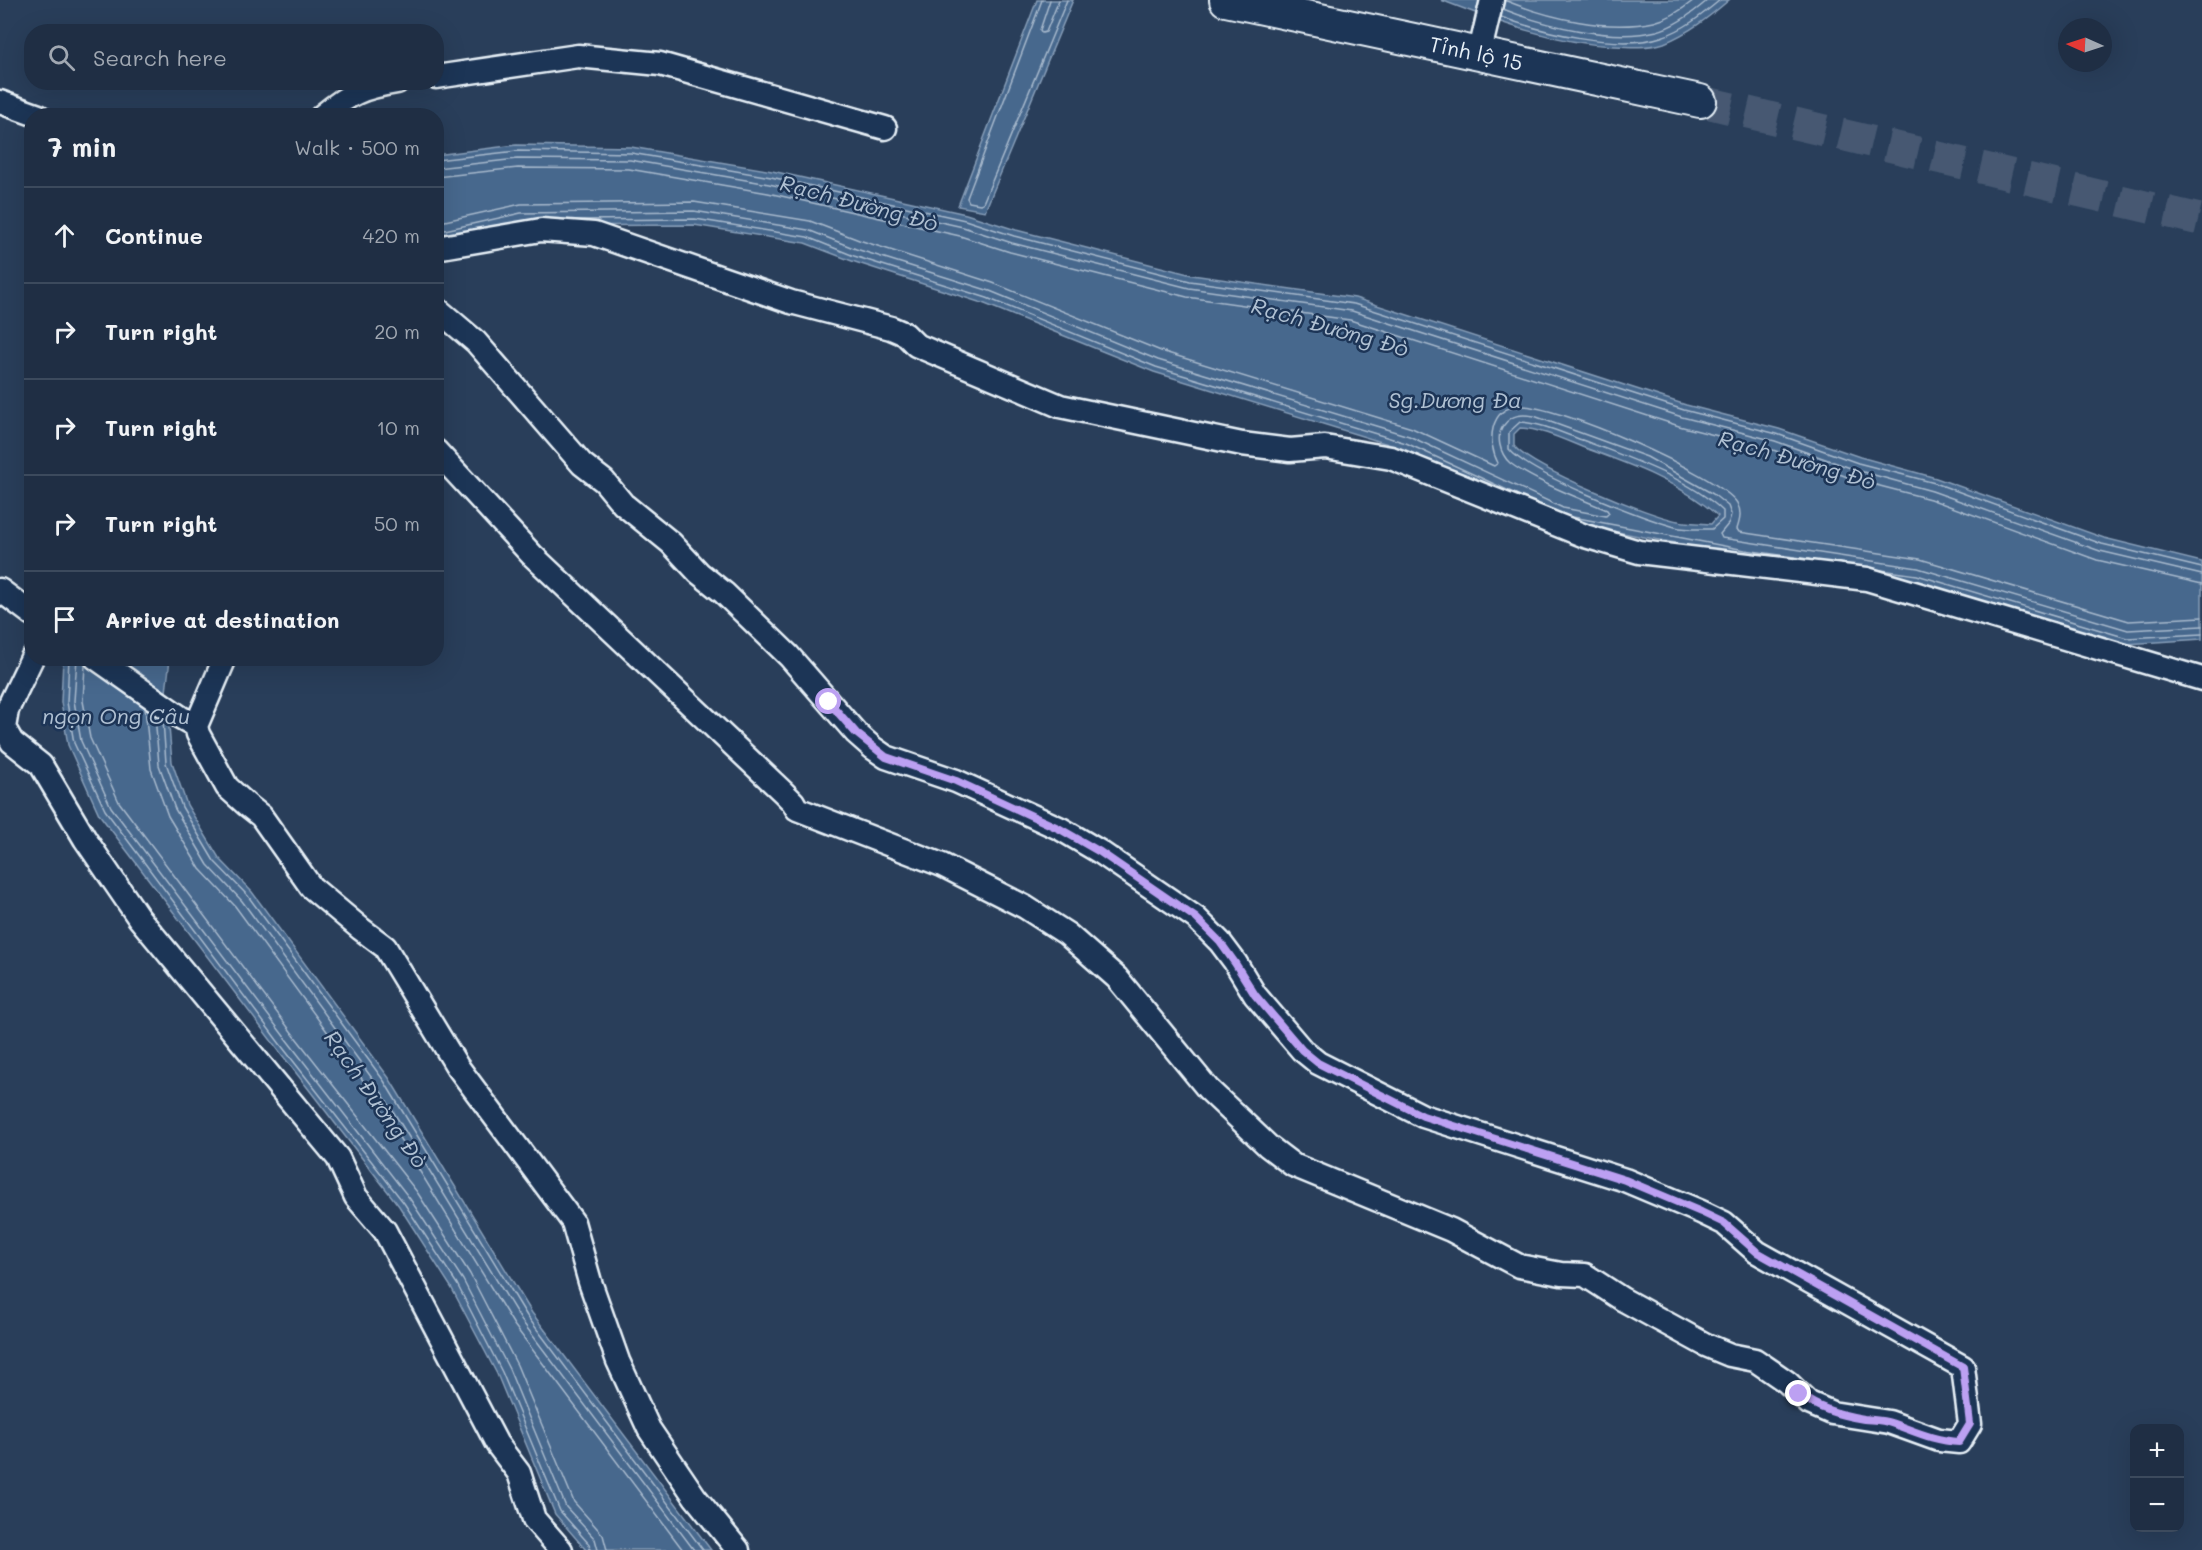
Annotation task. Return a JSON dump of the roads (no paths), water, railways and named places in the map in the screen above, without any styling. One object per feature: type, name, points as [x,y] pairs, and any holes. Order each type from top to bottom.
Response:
[{"type":"main road","name":"Tỉnh lộ 15","points":[[1239,2],[1700,101]]},
{"type":"street","points":[[1479,55],[1492,0]]},
{"type":"street","points":[[444,76],[578,56],[660,64],[885,128]]},
{"type":"street","points":[[332,108],[347,96],[363,90]]},
{"type":"street","points":[[0,102],[24,111]]},
{"type":"street","points":[[444,247],[541,230],[594,234],[791,302],[891,328],[905,334],[916,345],[1060,406],[1242,444],[1290,450],[1325,447],[1391,458],[1585,536],[1639,552],[1867,579],[2202,679]]},
{"type":"street","points":[[444,315],[476,342],[582,464],[604,481],[623,504],[671,543],[699,573],[724,593],[789,656],[856,733],[873,748],[886,757],[956,781],[1060,829],[1100,852],[1196,918],[1220,942],[1255,995],[1302,1050],[1318,1063],[1423,1116],[1625,1180],[1701,1212],[1724,1223],[1757,1252],[1963,1367],[1970,1424],[1964,1435],[1959,1442],[1946,1442],[1889,1422],[1832,1413],[1809,1403],[1782,1379],[1755,1360],[1730,1355],[1706,1345],[1622,1299],[1585,1275],[1560,1274],[1519,1266],[1451,1230],[1293,1165],[1268,1146],[1208,1089],[1117,978],[1067,934],[1025,907],[942,865],[796,809],[793,802],[774,783],[532,555],[444,460]]},
{"type":"street","points":[[0,590],[24,608]]},
{"type":"street","points":[[28,666],[7,710],[4,728],[12,742],[41,765],[85,839],[139,918],[338,1158],[356,1197],[385,1231],[497,1444],[519,1473],[534,1519],[561,1550]]},
{"type":"street","points":[[108,666],[188,722],[198,734],[227,787],[246,806],[261,816],[311,887],[385,947],[457,1066],[573,1222],[590,1282],[618,1361],[649,1429],[695,1497],[738,1550]]},
{"type":"street","points":[[188,722],[220,666]]},
{"type":"water","points":[[1037,0],[1073,0],[985,211],[958,206]]},
{"type":"water","points":[[1441,0],[1729,0],[1698,24],[1673,39],[1658,45],[1633,47],[1591,44],[1547,36]]},
{"type":"water","name":"Sg.Dương Đa","points":[[516,145],[631,147],[772,171],[966,214],[1016,230],[1192,275],[1355,298],[1686,405],[1779,429],[1860,457],[1936,478],[2104,538],[2202,562],[2202,639],[2126,644],[1915,581],[1745,556],[1559,521],[1404,449],[1154,372],[985,304],[852,261],[805,243],[694,225],[522,226],[444,244],[444,154]],"holes":[[[1520,428],[1544,432],[1653,475],[1687,493],[1718,516],[1711,524],[1690,523],[1642,510],[1566,478],[1525,455],[1514,446],[1514,434]]]},
{"type":"water","name":"ngọn Ong Câu","points":[[63,666],[169,666],[166,692],[172,762],[187,805],[219,858],[252,892],[389,1078],[532,1313],[711,1550],[586,1550],[555,1514],[497,1374],[451,1287],[399,1206],[99,814],[68,745],[61,702]]},
{"type":"tunnel","points":[[1700,101],[2202,220]]},
{"type":"water label","name":"Rạch Đường Đò","points":[[859,203]]},
{"type":"water label","name":"Rạch Đường Đò","points":[[1330,327]]},
{"type":"water label","name":"Rạch Đường Đò","points":[[1797,460]]},
{"type":"water label","name":"Rạch Đường Đò","points":[[376,1099]]}]
